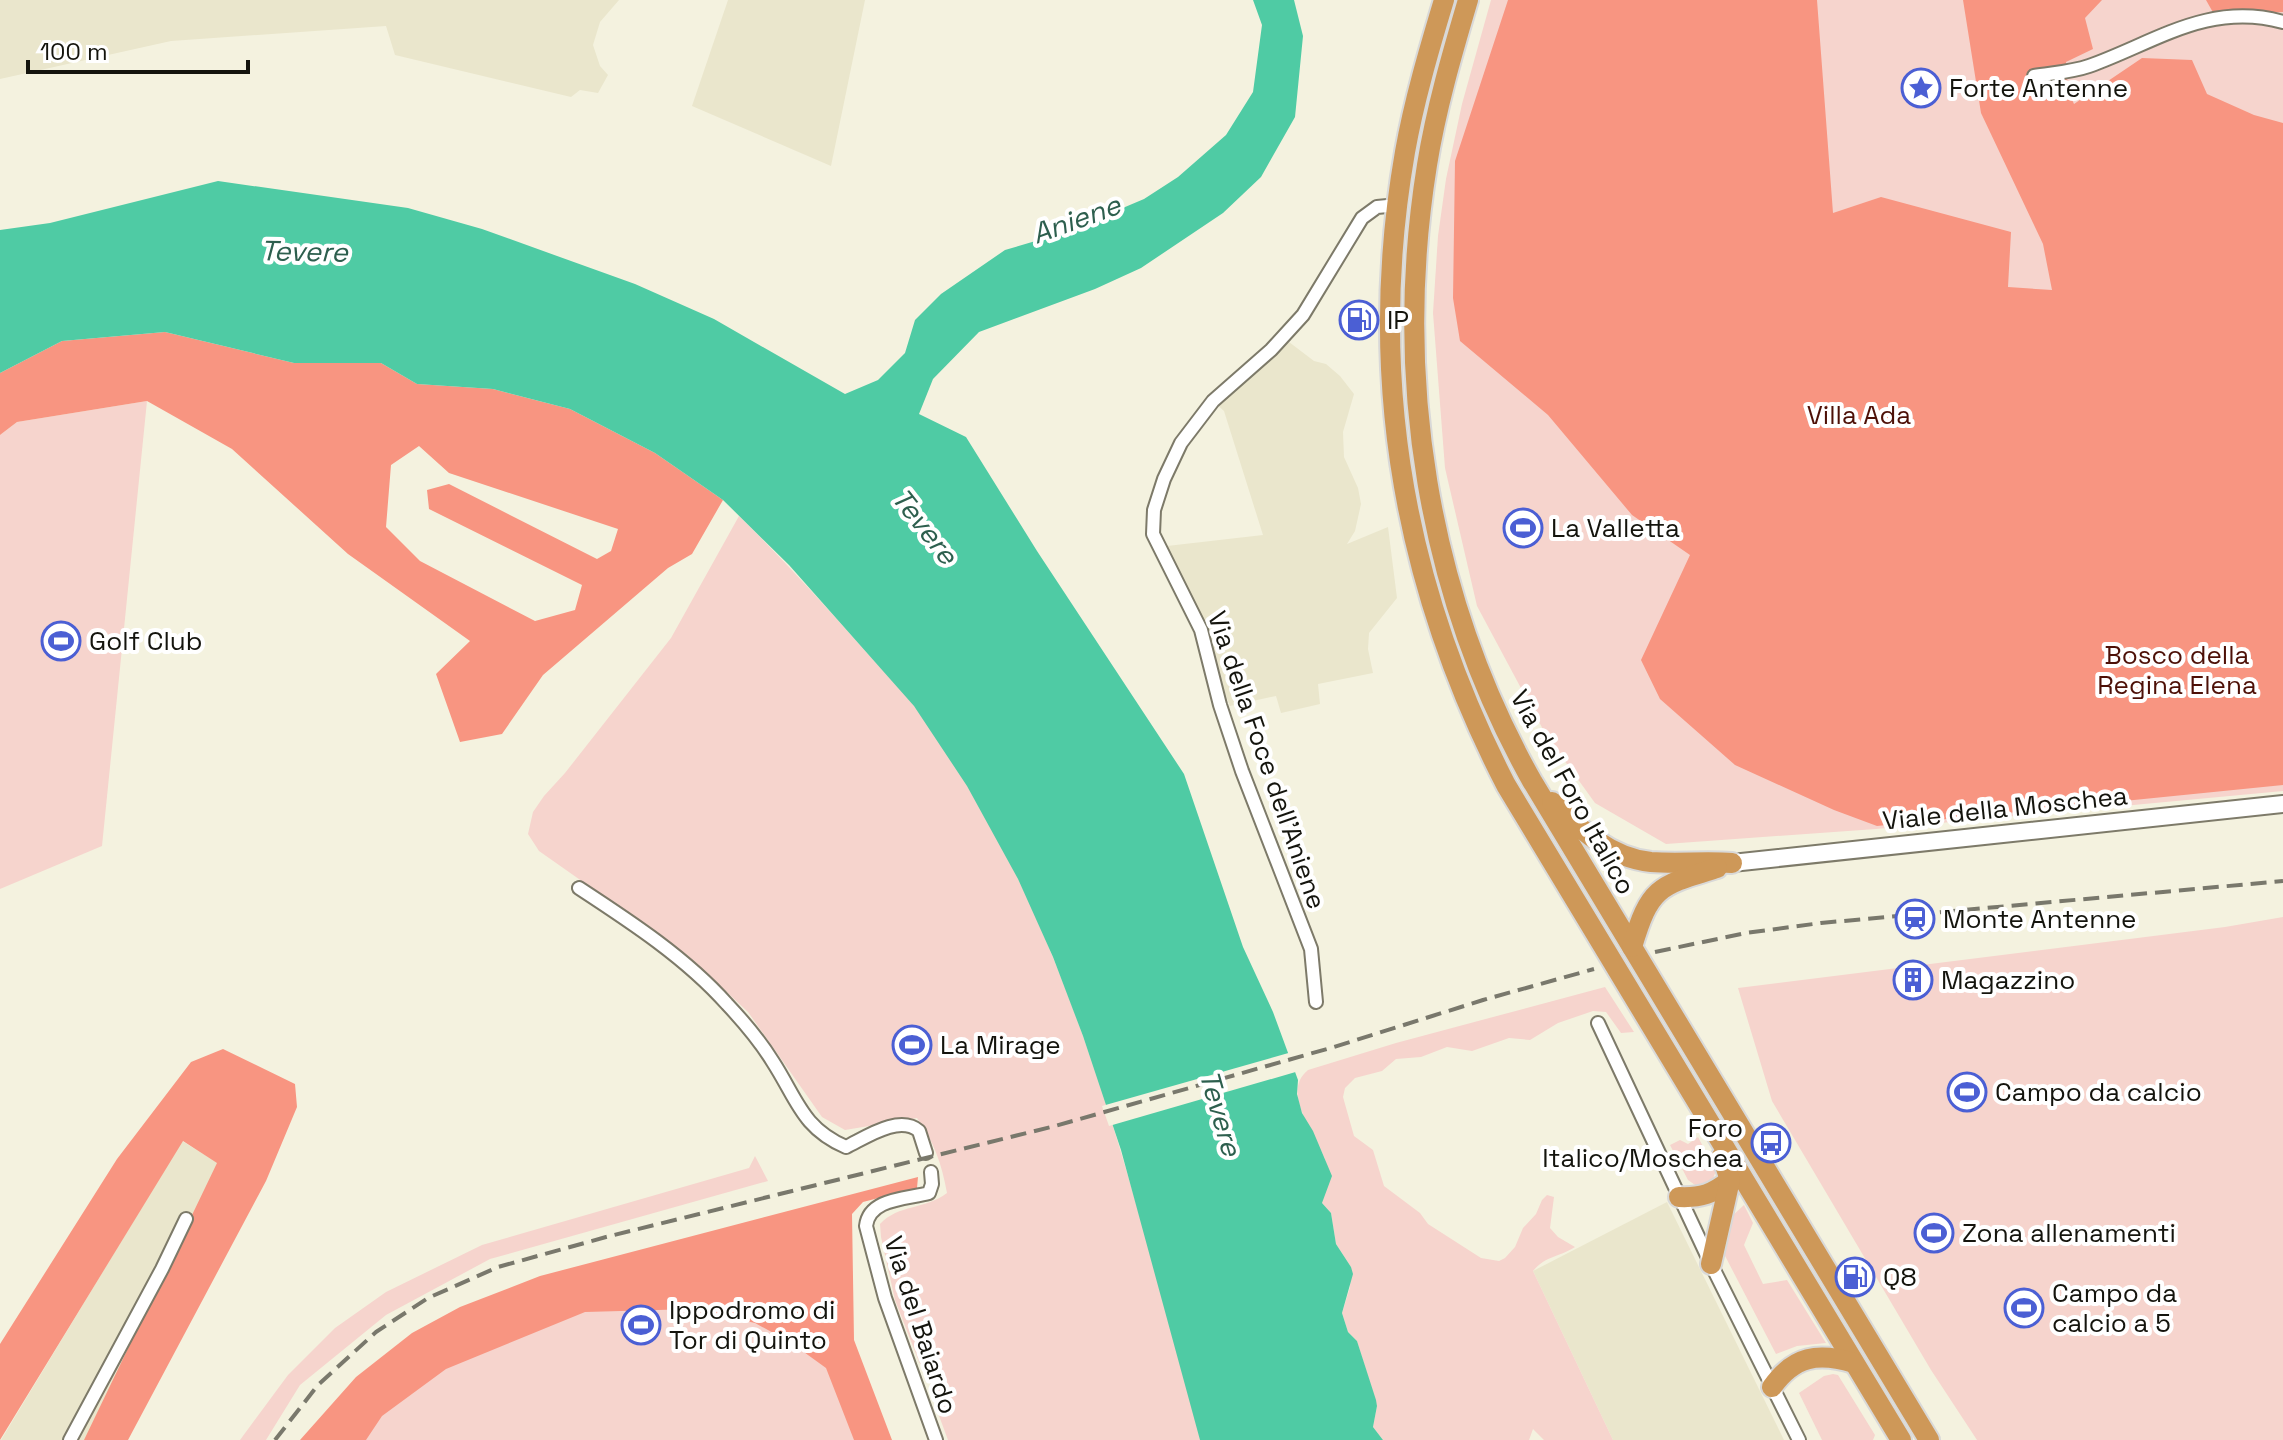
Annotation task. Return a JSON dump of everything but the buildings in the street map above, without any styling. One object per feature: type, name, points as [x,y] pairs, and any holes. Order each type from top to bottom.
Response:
[{"type":"highway","name":"Via del Foro Italico","points":[[1444,0],[1413,113],[1398,205],[1392,282],[1395,422],[1402,484],[1432,610],[1472,717],[1506,785],[1901,1440]]},
{"type":"highway","name":"Via del Foro Italico","points":[[1468,0],[1437,115],[1422,202],[1415,283],[1419,415],[1427,491],[1460,619],[1499,719],[1532,781],[1929,1440]]},
{"type":"highway","points":[[1532,781],[1594,839],[1625,856],[1654,862],[1732,863]]},
{"type":"highway","points":[[1632,947],[1643,912],[1656,894],[1679,880],[1732,863]]},
{"type":"highway","points":[[1701,1106],[1707,1128],[1728,1169],[1730,1180],[1711,1264]]},
{"type":"highway","points":[[1679,1197],[1701,1197],[1718,1190],[1730,1180]]},
{"type":"highway","points":[[1772,1387],[1785,1370],[1799,1362],[1837,1358],[1854,1363]]},
{"type":"street","points":[[2034,76],[2087,67],[2161,34],[2200,21],[2239,16],[2283,22]]},
{"type":"street","name":"Via della Foce dell'Aniene","points":[[1316,1002],[1311,949],[1242,771],[1220,705],[1201,630],[1153,534],[1154,510],[1181,443],[1213,401],[1271,350],[1303,315],[1362,218],[1377,207],[1398,205]]},
{"type":"street","name":"Viale della Moschea","points":[[1732,863],[2283,804]]},
{"type":"street","points":[[579,888],[666,949],[725,1002],[770,1057],[811,1125],[826,1138],[846,1147],[892,1127],[909,1125],[919,1131],[926,1153]]},
{"type":"street","points":[[1598,1023],[1711,1264],[1799,1440]]},
{"type":"street","name":"Via del Baiardo","points":[[931,1172],[932,1189],[929,1193],[877,1206],[868,1216],[866,1226],[885,1298],[936,1440]]},
{"type":"street","points":[[70,1440],[186,1219]]},
{"type":"shaded area","points":[[0,0],[619,0],[600,22],[593,45],[600,66],[608,75],[598,93],[580,90],[571,97],[395,55],[386,26],[171,41],[0,79]]},
{"type":"shaded area","points":[[728,0],[865,0],[831,166],[692,106]]},
{"type":"shaded area","points":[[1289,342],[1314,361],[1326,364],[1354,394],[1343,432],[1344,457],[1358,488],[1361,504],[1355,531],[1347,544],[1388,527],[1397,598],[1369,633],[1368,649],[1373,673],[1318,684],[1320,704],[1281,713],[1276,696],[1230,706],[1167,546],[1263,535],[1224,411],[1216,404]]},
{"type":"shaded area","points":[[182,1141],[218,1163],[93,1440],[1,1440]]},
{"type":"shaded area","points":[[1667,1202],[1784,1440],[1613,1440],[1533,1271]]},
{"type":"green space","name":"Villa Ada","points":[[1491,0],[2283,0],[2283,791],[1876,829],[1666,844],[1595,803],[1546,735],[1477,606],[1445,468],[1433,313],[1438,236],[1462,104]]},
{"type":"green space","name":"Villa Ada","points":[[1508,0],[1817,0],[1833,213],[1881,197],[2011,232],[2008,287],[2052,290],[2043,244],[1981,113],[1963,0],[2102,0],[2085,18],[2093,49],[2066,62],[2068,91],[2074,104],[2142,58],[2192,60],[2207,94],[2254,115],[2283,123],[2283,785],[1877,826],[1735,765],[1660,699],[1641,660],[1690,555],[1632,515],[1548,415],[1460,341],[1453,298],[1455,161]]},
{"type":"green space","points":[[2206,0],[2283,0],[2283,12],[2215,16]]},
{"type":"green space","points":[[165,332],[294,363],[381,363],[417,384],[493,389],[570,409],[655,453],[723,500],[692,554],[668,568],[543,675],[502,734],[460,742],[436,674],[470,641],[348,554],[232,449],[147,401],[17,422],[0,435],[0,373],[62,341]],"holes":[[[419,446],[449,473],[618,529],[611,551],[597,559],[449,484],[427,490],[429,509],[582,585],[575,610],[535,621],[420,561],[386,527],[391,465]]]},
{"type":"green space","name":"Golf Club","points":[[147,401],[102,846],[0,889],[0,435],[17,422]]},
{"type":"green space","name":"La Mirage","points":[[739,516],[915,707],[970,790],[1017,876],[1057,967],[1091,1059],[1149,1249],[1202,1440],[948,1440],[938,1413],[931,1378],[919,1362],[895,1300],[881,1237],[880,1224],[887,1218],[947,1193],[936,1154],[917,1118],[845,1130],[822,1117],[748,1012],[687,955],[539,851],[528,834],[533,812],[544,796],[671,638]]},
{"type":"green space","points":[[2283,917],[2283,1440],[1977,1440],[1931,1370],[1772,1101],[1738,988],[2225,927]]},
{"type":"green space","points":[[1605,987],[1634,1032],[1621,1033],[1606,1012],[1593,1011],[1558,1023],[1530,1040],[1509,1038],[1472,1051],[1447,1047],[1421,1057],[1396,1059],[1382,1071],[1355,1078],[1345,1088],[1343,1097],[1354,1136],[1373,1150],[1384,1186],[1420,1213],[1428,1224],[1481,1258],[1499,1261],[1505,1258],[1515,1247],[1523,1228],[1536,1214],[1542,1200],[1547,1195],[1554,1197],[1550,1228],[1575,1247],[1548,1259],[1533,1271],[1613,1440],[1544,1440],[1533,1429],[1529,1440],[1383,1440],[1373,1427],[1377,1406],[1357,1341],[1348,1332],[1342,1313],[1350,1287],[1351,1267],[1336,1244],[1331,1213],[1322,1203],[1328,1180],[1327,1166],[1299,1104],[1297,1092],[1300,1080],[1308,1070],[1396,1043]]},
{"type":"green space","points":[[223,1049],[295,1084],[297,1107],[266,1181],[128,1440],[84,1440],[217,1163],[183,1141],[0,1440],[0,1344],[117,1159],[191,1062]]},
{"type":"green space","points":[[1698,1137],[1716,1171],[1712,1181],[1698,1187],[1688,1180],[1670,1145],[1680,1140],[1688,1144]]},
{"type":"green space","points":[[755,1156],[768,1181],[490,1259],[386,1315],[300,1385],[266,1440],[240,1440],[288,1375],[335,1328],[386,1292],[482,1245],[749,1168]]},
{"type":"green space","points":[[918,1177],[917,1188],[863,1202],[852,1214],[854,1340],[892,1440],[854,1440],[826,1368],[790,1342],[755,1323],[694,1309],[585,1312],[446,1369],[382,1416],[366,1440],[300,1440],[356,1377],[412,1333],[460,1307],[540,1276]]},
{"type":"green space","points":[[1744,1205],[1753,1223],[1744,1245],[1763,1284],[1787,1280],[1826,1343],[1797,1346],[1776,1354],[1723,1252],[1731,1217]]},
{"type":"green space","name":"Ippodromo di Tor di Quinto","points":[[802,1232],[870,1440],[312,1440],[378,1362]]},
{"type":"green space","points":[[1838,1375],[1875,1435],[1873,1440],[1822,1440],[1799,1393],[1824,1376]]},
{"type":"water","name":"Tevere","points":[[1253,0],[1294,0],[1303,36],[1295,117],[1261,177],[1223,213],[1141,268],[1095,289],[979,332],[933,379],[919,414],[966,437],[1184,774],[1243,947],[1273,1012],[1298,1080],[1297,1094],[1302,1113],[1332,1176],[1322,1203],[1331,1213],[1336,1244],[1353,1274],[1342,1313],[1348,1332],[1357,1341],[1376,1400],[1373,1427],[1383,1440],[1200,1440],[1121,1150],[1053,957],[1018,879],[967,786],[914,706],[789,565],[723,500],[655,453],[570,409],[493,389],[417,384],[381,363],[294,363],[165,332],[62,341],[0,373],[0,230],[50,223],[218,181],[408,208],[482,229],[635,284],[714,319],[845,394],[878,380],[905,353],[915,320],[941,294],[1005,250],[1066,232],[1144,199],[1178,177],[1226,135],[1253,92],[1262,25]]},
{"type":"pier","points":[[1292,1052],[1299,1071],[1109,1126],[1102,1106]]},
{"type":"railway","points":[[1655,952],[1746,933],[1821,923],[2283,881]]},
{"type":"railway","points":[[275,1440],[318,1385],[376,1332],[428,1298],[498,1267],[606,1237],[1055,1126],[1594,969]]},
{"type":"place","name":"Forte Antenne","points":[[1921,88]]},
{"type":"place","name":"IP","points":[[1359,320]]},
{"type":"place","name":"La Valletta","points":[[1523,528]]},
{"type":"place","name":"Golf Club","points":[[61,641]]},
{"type":"place","name":"Monte Antenne","points":[[1915,919]]},
{"type":"place","name":"Magazzino","points":[[1913,980]]},
{"type":"place","name":"La Mirage","points":[[912,1045]]},
{"type":"place","name":"Campo da calcio","points":[[1967,1092]]},
{"type":"place","name":"Foro Italico/Moschea","points":[[1771,1143]]},
{"type":"place","name":"Zona allenamenti","points":[[1934,1233]]},
{"type":"place","name":"Q8","points":[[1855,1277]]},
{"type":"place","name":"Campo da calcio a 5","points":[[2024,1308]]},
{"type":"place","name":"Ippodromo di Tor di Quinto","points":[[641,1325]]},
{"type":"water label","name":"Aniene","points":[[1076,219]]},
{"type":"park label","name":"Bosco della Regina Elena","points":[[2177,670]]}]
